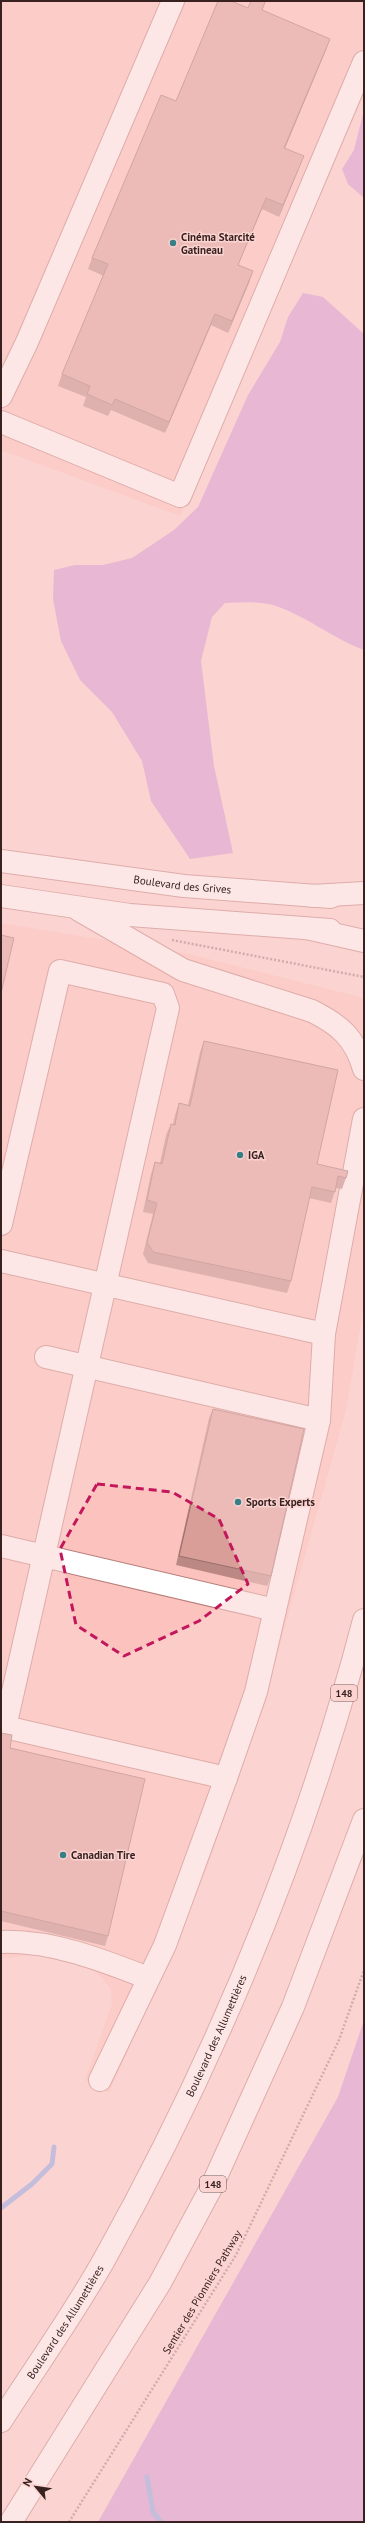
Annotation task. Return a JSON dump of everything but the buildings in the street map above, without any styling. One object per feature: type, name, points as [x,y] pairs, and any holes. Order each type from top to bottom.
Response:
[{"type":"main road","points":[[1,396],[9,383],[31,335],[172,1]]},
{"type":"main road","points":[[1,422],[180,496],[364,62]]},
{"type":"main road","name":"Boulevard des Grives","points":[[1,861],[184,886],[364,900]]},
{"type":"main road","points":[[312,896],[364,893]]},
{"type":"main road","points":[[1,896],[194,921],[364,933]]},
{"type":"main road","points":[[73,906],[183,970],[312,1011],[326,1018],[350,1037],[364,1069]]},
{"type":"main road","points":[[311,929],[364,941]]},
{"type":"main road","points":[[1,1224],[10,1148],[60,971],[163,994],[168,1008],[88,1367],[3,1726],[226,1778]]},
{"type":"main road","points":[[100,2080],[165,1945],[256,1692],[319,1420],[324,1334],[364,1119]]},
{"type":"main road","points":[[1,1261],[107,1283],[324,1334]]},
{"type":"main road","points":[[46,1357],[319,1420]]},
{"type":"main road","points":[[1,1546],[275,1610]]},
{"type":"main road","name":"Boulevard des Allumettières","points":[[1,2421],[102,2262],[196,2084],[233,2004],[296,1843],[346,1689],[364,1620]]},
{"type":"main road","name":"148","points":[[11,2522],[160,2283],[211,2188],[293,2007],[364,1820]]},
{"type":"main road","points":[[1,1942],[19,1942],[61,1950],[104,1961],[148,1978]]},
{"type":"path","points":[[168,940],[363,977]]},
{"type":"path","name":"Sentier des Pionniers Pathway","points":[[69,2522],[236,2255],[339,2040],[364,1970]]},
{"type":"highlighted area","points":[[97,1484],[172,1492],[219,1519],[248,1584],[199,1621],[124,1656],[76,1625],[60,1549]]},
{"type":"shaded area","points":[[1,1],[364,1],[364,85],[180,516],[1,450]]},
{"type":"shaded area","points":[[364,110],[364,198],[348,184],[342,169],[354,150]]},
{"type":"shaded area","points":[[303,293],[323,297],[364,334],[364,650],[340,639],[294,613],[269,604],[253,602],[225,603],[212,617],[201,661],[214,766],[233,853],[190,859],[151,801],[142,761],[112,712],[80,680],[61,641],[53,599],[54,570],[75,565],[103,565],[132,558],[174,530],[198,507],[248,395],[280,342],[288,317]]},
{"type":"shaded area","points":[[1,923],[185,953],[364,998],[364,1306],[346,1410],[271,1677],[241,1771],[209,1863],[179,1937],[109,2093],[85,2080],[112,2004],[111,1990],[103,1979],[93,1970],[37,1954],[1,1959]]},
{"type":"shaded area","points":[[364,2020],[364,2522],[98,2522],[338,2097]]},
{"type":"waterway","points":[[1,2208],[32,2184],[52,2164],[54,2147]]},
{"type":"waterway","points":[[147,2477],[153,2512],[161,2522]]},
{"type":"place","name":"Cinéma Starcité Gatineau","points":[[173,243]]},
{"type":"place","name":"IGA","points":[[240,1155]]},
{"type":"place","name":"Sports Experts","points":[[238,1502]]},
{"type":"place","name":"Canadian Tire","points":[[63,1855]]}]
